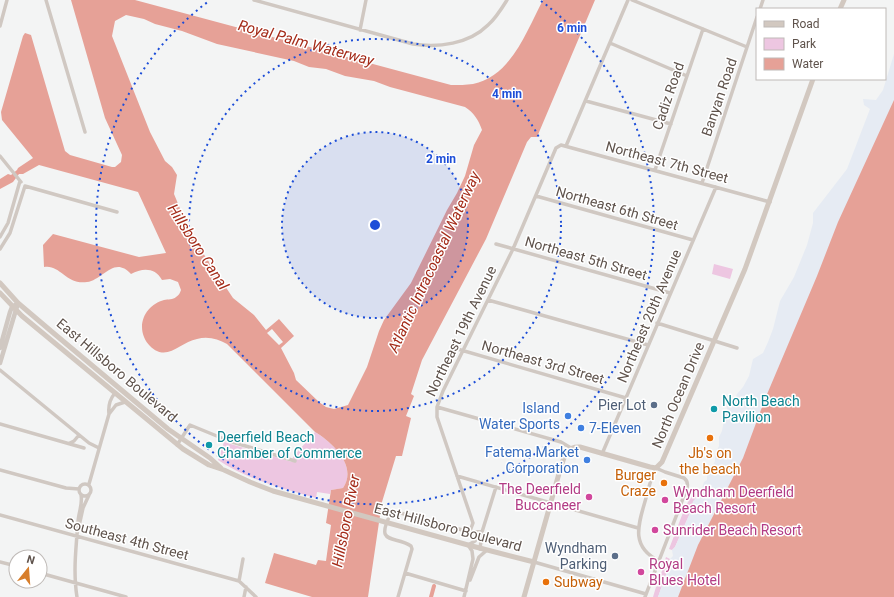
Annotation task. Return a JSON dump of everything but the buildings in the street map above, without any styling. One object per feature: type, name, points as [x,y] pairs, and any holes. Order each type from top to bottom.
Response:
[{"type":"main road","name":"North Ocean Drive","points":[[571,448],[580,447],[650,468],[656,468],[664,460],[745,269],[813,80]]},
{"type":"main road","name":"East Hillsboro Boulevard","points":[[0,283],[18,303],[143,408],[181,439],[210,458],[224,470]]},
{"type":"main road","name":"East Hillsboro Boulevard","points":[[0,293],[14,309],[177,445],[209,465],[268,489],[314,503],[534,562]]},
{"type":"main road","points":[[96,378],[100,378],[112,386],[116,385]]},
{"type":"main road","points":[[115,393],[123,394],[143,408]]},
{"type":"main road","points":[[524,597],[565,454],[571,448]]},
{"type":"street","points":[[0,26],[7,0]]},
{"type":"street","points":[[46,0],[85,132]]},
{"type":"street","points":[[254,0],[360,30],[422,45],[448,44],[470,37],[488,25],[507,0]]},
{"type":"street","points":[[360,30],[366,0]]},
{"type":"street","points":[[566,146],[628,0]]},
{"type":"street","points":[[632,0],[747,47]]},
{"type":"street","name":"Banyan Road","points":[[702,183],[756,20]]},
{"type":"street","name":"Cadiz Road","points":[[655,170],[703,29]]},
{"type":"street","points":[[610,43],[687,76]]},
{"type":"street","points":[[586,101],[671,124]]},
{"type":"street","name":"Northeast 7th Street","points":[[558,145],[561,144],[770,202]]},
{"type":"street","name":"Northeast 19th Avenue","points":[[470,531],[473,523],[437,417],[437,407],[443,391],[513,249],[558,145]]},
{"type":"street","points":[[0,156],[25,186],[117,212]]},
{"type":"street","points":[[6,241],[0,237],[8,223],[19,179]]},
{"type":"street","points":[[0,249],[10,233],[25,186]]},
{"type":"street","name":"Northeast 20th Avenue","points":[[602,454],[716,187]]},
{"type":"street","name":"Northeast 6th Street","points":[[536,196],[693,240]]},
{"type":"street","points":[[10,213],[16,215]]},
{"type":"street","name":"Northeast 5th Street","points":[[496,244],[670,293]]},
{"type":"street","points":[[488,300],[648,345]]},
{"type":"street","points":[[0,348],[14,309],[18,303]]},
{"type":"street","points":[[0,363],[14,309]]},
{"type":"street","points":[[657,323],[737,348]]},
{"type":"street","name":"Northeast 3rd Street","points":[[454,348],[626,398]]},
{"type":"street","points":[[0,370],[91,445],[99,448]]},
{"type":"street","points":[[109,414],[108,408],[111,397],[115,393]]},
{"type":"street","points":[[77,537],[83,508],[92,489],[89,484],[109,414],[116,405],[125,402]]},
{"type":"street","points":[[437,407],[561,442],[571,448]]},
{"type":"street","points":[[0,424],[84,448]]},
{"type":"street","points":[[177,445],[190,425],[229,441],[295,461]]},
{"type":"street","points":[[69,443],[74,441],[79,435]]},
{"type":"street","points":[[646,595],[687,488],[687,480],[656,468],[638,528],[641,544],[659,561]]},
{"type":"street","points":[[0,470],[66,488],[79,489]]},
{"type":"street","points":[[457,476],[638,528]]},
{"type":"street","points":[[79,489],[82,485],[89,484]]},
{"type":"street","points":[[480,548],[482,532],[496,487]]},
{"type":"street","points":[[77,597],[77,537],[78,520],[82,502],[79,489]]},
{"type":"street","points":[[81,495],[89,495]]},
{"type":"street","points":[[398,597],[412,549],[407,543],[390,540],[386,535],[385,531],[391,513],[397,512],[470,531],[482,532]]},
{"type":"street","name":"Southeast 4th Street","points":[[0,515],[239,581],[256,597]]},
{"type":"street","points":[[466,591],[473,559],[472,551],[468,545],[476,541],[482,532]]},
{"type":"street","points":[[464,597],[479,557],[488,550]]},
{"type":"street","points":[[239,581],[243,559]]},
{"type":"street","name":"East Hillsboro Boulevard","points":[[534,562],[646,595]]},
{"type":"street","points":[[405,573],[466,591]]},
{"type":"street","points":[[48,575],[126,597]]},
{"type":"street","points":[[244,597],[246,587]]},
{"type":"green space","points":[[714,264],[733,269],[730,279],[712,274]]},
{"type":"green space","points":[[315,432],[322,436],[335,448],[345,463],[347,471],[347,480],[343,488],[331,490],[330,494],[317,492],[316,498],[278,487],[241,473],[218,460],[224,442],[292,462],[293,457]]},
{"type":"green space","points":[[699,490],[701,491],[700,495],[695,499],[675,547],[672,550],[669,549],[684,510],[687,510],[685,508],[690,498]]},
{"type":"green space","points":[[666,557],[670,559],[667,572],[658,597],[653,597],[656,587],[658,586],[664,563],[667,562],[665,560]]},
{"type":"sand","points":[[894,54],[894,283],[766,597],[658,597],[670,559],[673,556],[672,550],[675,547],[690,513],[693,501],[700,495],[704,482],[707,480],[707,475],[715,461],[715,455],[719,446],[719,437],[724,420],[723,415],[727,410],[727,406],[734,403],[737,394],[749,376],[753,359],[763,353],[773,329],[780,301],[794,277],[807,245],[813,223],[813,213],[847,169],[870,109],[864,105],[863,99],[876,100],[883,90]]},
{"type":"water","points":[[71,0],[135,0],[451,85],[465,85],[486,80],[498,72],[508,62],[524,38],[543,0],[595,0],[537,137],[531,137],[527,142],[486,239],[422,360],[411,394],[414,396],[406,416],[411,418],[402,456],[396,456],[382,502],[368,597],[312,597],[265,583],[274,553],[316,565],[318,560],[326,561],[331,525],[326,523],[331,490],[343,488],[347,480],[345,463],[335,448],[322,436],[315,432],[227,344],[213,338],[201,338],[168,352],[156,351],[150,346],[145,340],[142,322],[148,310],[152,306],[160,301],[173,299],[180,293],[181,290],[178,282],[170,279],[162,280],[152,271],[144,270],[131,274],[125,269],[119,267],[109,270],[93,280],[80,282],[68,278],[55,268],[44,267],[43,245],[53,234],[139,257],[166,253],[138,192],[39,165],[23,174],[19,174],[13,182],[0,189],[0,179],[8,174],[11,175],[18,168],[33,158],[2,120],[1,112],[25,33],[31,35],[65,151],[70,155],[115,167],[121,162],[122,155],[105,118]],"holes":[[[126,15],[182,31],[217,44],[294,61],[309,67],[326,69],[345,76],[374,81],[390,87],[465,107],[477,119],[482,130],[474,145],[465,176],[411,283],[384,320],[367,367],[348,405],[334,409],[326,407],[296,380],[281,348],[294,336],[279,319],[266,330],[254,315],[233,298],[191,235],[174,194],[177,175],[172,167],[165,161],[150,132],[112,36],[115,21]],[[272,329],[283,342],[279,345],[267,333]]]},
{"type":"water","points":[[894,100],[894,597],[678,597],[698,545],[743,458],[765,399],[838,222]]},
{"type":"waterway","points":[[431,597],[434,586]]},
{"type":"place","name":"Pier Lot","points":[[654,405]]},
{"type":"place","name":"North Beach Pavilion","points":[[714,409]]},
{"type":"place","name":"Island Water Sports","points":[[568,416]]},
{"type":"place","name":"7-Eleven","points":[[581,428]]},
{"type":"place","name":"Jb's on the beach","points":[[710,438]]},
{"type":"place","name":"Deerfield Beach Chamber of Commerce","points":[[209,445]]},
{"type":"place","name":"Fatema Market Corporation","points":[[587,460]]},
{"type":"place","name":"Burger Craze","points":[[664,483]]},
{"type":"place","name":"The Deerfield Buccaneer","points":[[589,497]]},
{"type":"place","name":"Wyndham Deerfield Beach Resort","points":[[665,500]]},
{"type":"place","name":"Sunrider Beach Resort","points":[[655,530]]},
{"type":"place","name":"Wyndham Parking","points":[[615,556]]},
{"type":"place","name":"Royal Blues Hotel","points":[[641,572]]},
{"type":"place","name":"Subway","points":[[546,582]]},
{"type":"water label","name":"Royal Palm Waterway","points":[[306,43]]},
{"type":"water label","name":"Hillsboro Canal","points":[[198,247]]},
{"type":"water label","name":"Atlantic Intracoastal Waterway","points":[[434,262]]},
{"type":"water label","name":"Hillsboro River","points":[[346,521]]}]
